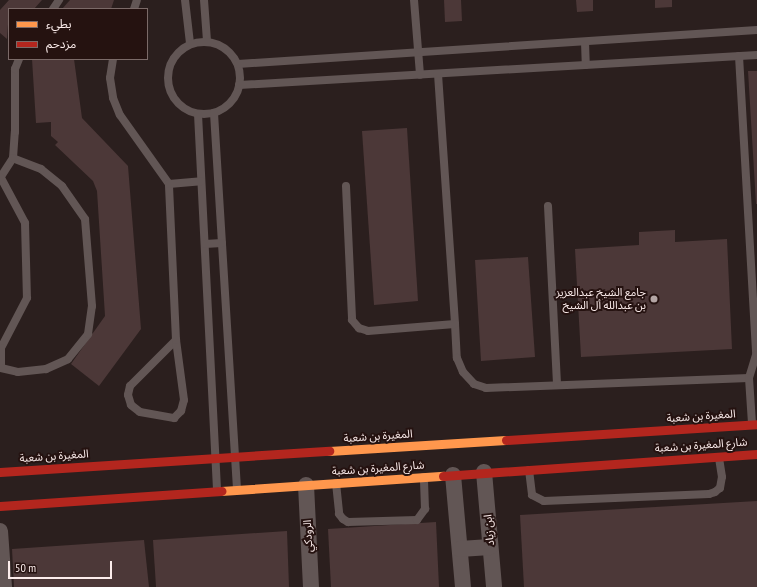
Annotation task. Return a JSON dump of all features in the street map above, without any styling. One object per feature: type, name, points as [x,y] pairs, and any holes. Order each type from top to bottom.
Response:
[{"type":"street","name":"المغيرة بن شعبة","points":[[0,472],[754,424]]},
{"type":"street","name":"شارع المغيرة بن شعبة","points":[[0,506],[757,454]]},
{"type":"street","name":"ابن زياد","points":[[484,472],[494,587]]},
{"type":"street","points":[[453,475],[463,587]]},
{"type":"street","name":"الرودكي","points":[[306,485],[311,587]]},
{"type":"street","points":[[0,531],[4,587]]},
{"type":"street","points":[[460,549],[490,547]]},
{"type":"lane","points":[[185,0],[190,44]]},
{"type":"lane","points":[[204,0],[207,41]]},
{"type":"lane","points":[[414,0],[420,75]]},
{"type":"lane","points":[[238,64],[757,30]]},
{"type":"lane","points":[[207,41],[224,47],[238,64],[239,85],[232,101],[214,113],[198,114],[177,102],[172,95],[167,78],[168,70],[176,54],[190,44],[207,41]]},
{"type":"lane","points":[[585,42],[586,65]]},
{"type":"lane","points":[[239,85],[757,55]]},
{"type":"lane","points":[[739,56],[756,355],[749,378],[754,424]]},
{"type":"lane","points":[[13,158],[41,169],[62,186],[85,219],[92,306],[88,334],[68,360],[46,368],[18,372],[1,368],[1,348],[27,298],[25,223],[0,178],[13,158],[16,132],[15,69],[19,60]]},
{"type":"lane","points":[[113,60],[110,78],[113,98],[118,109],[169,184],[176,340],[184,400],[181,411],[174,418],[140,412],[131,405],[128,395],[130,386],[176,340]]},
{"type":"lane","points":[[438,74],[457,358],[463,372],[474,384],[486,388],[749,378]]},
{"type":"lane","points":[[214,113],[237,489]]},
{"type":"lane","points":[[198,114],[216,491]]},
{"type":"lane","points":[[169,184],[201,181]]},
{"type":"lane","points":[[346,186],[352,320],[355,324],[368,331],[454,324]]},
{"type":"lane","points":[[548,206],[557,386]]},
{"type":"lane","points":[[205,244],[222,243]]},
{"type":"lane","points":[[529,469],[532,495],[544,501],[709,494],[720,488],[722,477],[719,456]]},
{"type":"lane","points":[[336,483],[339,514],[348,522],[416,520],[425,509],[424,476]]},
{"type":"building","points":[[9,0],[42,0],[35,8],[8,8],[7,39],[0,33],[0,10]]},
{"type":"building","points":[[70,0],[114,0],[111,8],[63,8]]},
{"type":"building","points":[[444,0],[461,0],[462,21],[445,22]]},
{"type":"building","points":[[576,0],[593,0],[593,11],[577,12]]},
{"type":"building","points":[[655,0],[672,0],[672,7],[655,8]]},
{"type":"building","points":[[32,60],[74,60],[82,118],[128,166],[141,329],[99,386],[71,364],[105,316],[97,191],[93,181],[55,145],[58,142],[51,136],[51,122],[36,123]]},
{"type":"building","points":[[748,71],[757,71],[757,204],[756,204]]},
{"type":"building","points":[[407,128],[418,301],[374,305],[362,131]]},
{"type":"building","name":"جامع الشيخ عبدالعزيز بن عبدالله أل الشيخ","points":[[675,230],[675,242],[727,239],[732,349],[581,357],[575,249],[639,245],[639,232]]},
{"type":"building","points":[[528,257],[535,357],[481,361],[475,260]]},
{"type":"building","points":[[757,501],[757,587],[524,587],[520,515]]},
{"type":"building","points":[[436,522],[439,587],[331,587],[328,529]]},
{"type":"building","points":[[287,531],[289,587],[156,587],[153,540]]},
{"type":"building","points":[[144,540],[149,587],[14,587],[12,549]]},
{"type":"traffic: slow","points":[[329,451],[506,440]]},
{"type":"traffic: slow","points":[[221,491],[443,476]]},
{"type":"traffic: jam","points":[[506,440],[757,424]]},
{"type":"traffic: jam","points":[[0,472],[329,451]]},
{"type":"traffic: jam","points":[[443,476],[757,454]]},
{"type":"traffic: jam","points":[[0,506],[221,491]]},
{"type":"place","name":"جامع الشيخ عبدالعزيز بن عبدالله أل الشيخ","points":[[654,299]]}]
